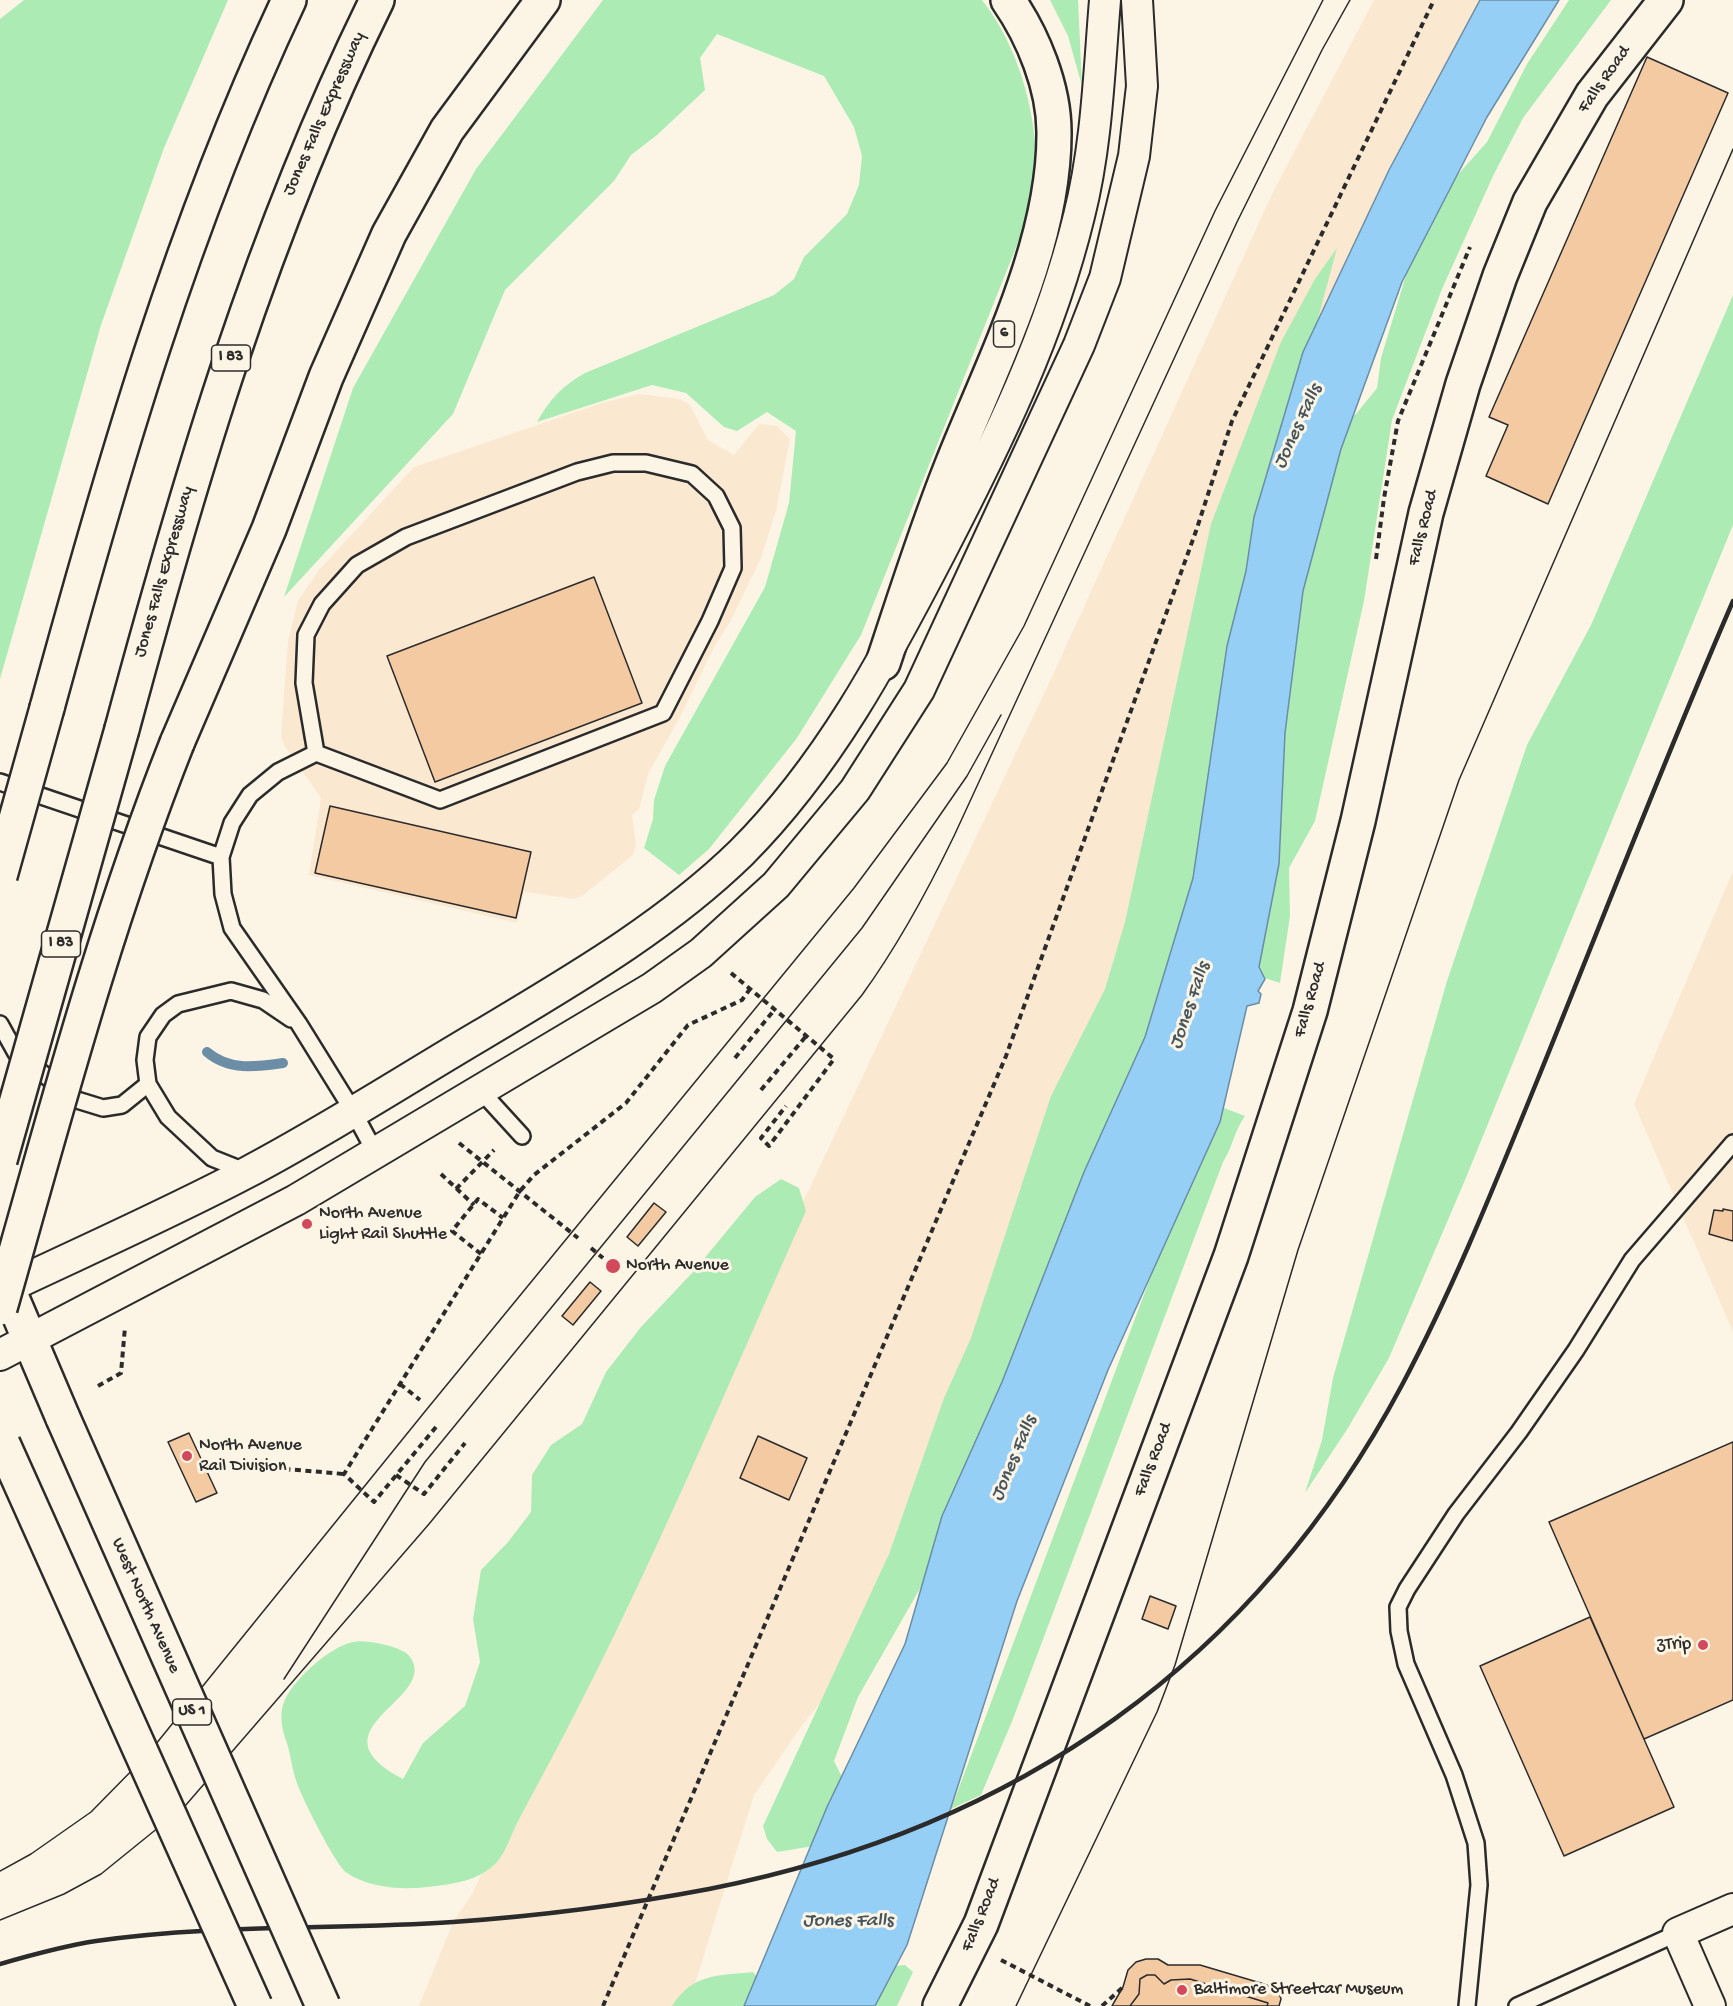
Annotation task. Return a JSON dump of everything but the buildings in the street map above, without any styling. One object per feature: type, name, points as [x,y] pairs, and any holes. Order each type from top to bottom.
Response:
[{"type":"main road","points":[[0,876],[102,507],[154,337],[211,180],[289,0]]},
{"type":"main road","name":"Jones Falls Expressway","points":[[0,1160],[179,518],[232,352],[282,214],[339,77],[376,0]]},
{"type":"main road","points":[[2,1289],[107,936],[141,834],[177,743],[269,529],[321,388],[388,234],[447,130],[543,0]]},
{"type":"main road","name":"6","points":[[883,663],[933,510],[1033,262],[1050,188],[1054,131],[1048,92],[1035,50],[1008,0]]},
{"type":"main road","name":"Falls Road","points":[[940,2006],[971,1944],[1231,1256],[1310,1011],[1358,820],[1426,513],[1463,384],[1500,276],[1530,202],[1592,95],[1666,0]]},
{"type":"main road","name":"West North Avenue","points":[[2,1289],[30,1340],[323,2006]]},
{"type":"main road","points":[[2,1440],[255,2006]]},
{"type":"street","points":[[2,1289],[247,1172],[353,1111],[611,955],[688,898],[739,854],[782,807],[820,760],[883,663],[986,464],[1045,332],[1080,214],[1093,150],[1105,0]]},
{"type":"street","points":[[0,1355],[274,1212],[652,988],[701,953],[741,918],[776,885],[827,827],[855,790],[920,690],[1079,345],[1105,278],[1134,156],[1142,86],[1137,0]]},
{"type":"street","points":[[1710,2006],[1678,1934],[1733,1909]]},
{"type":"lane","points":[[316,753],[304,683],[306,635],[322,604],[357,565],[406,537],[576,472],[613,463],[646,463],[692,474],[716,496],[732,528],[733,568],[710,621],[663,713],[440,801],[316,753],[278,772],[250,795],[232,823],[221,857],[223,894],[232,928],[298,1024],[353,1111],[375,1152]]},
{"type":"lane","points":[[0,782],[221,857]]},
{"type":"lane","points":[[247,1172],[212,1158],[168,1118],[148,1084],[145,1060],[148,1037],[163,1015],[178,1004],[231,992],[263,1000],[298,1024]]},
{"type":"lane","points":[[0,1024],[16,1053],[77,1100],[103,1107],[122,1105],[148,1084]]},
{"type":"lane","points":[[480,1090],[522,1136]]},
{"type":"lane","points":[[1467,2006],[1479,1885],[1476,1843],[1454,1775],[1406,1664],[1399,1631],[1398,1607],[1407,1589],[1456,1514],[1519,1432],[1576,1350],[1632,1260],[1733,1143]]},
{"type":"lane","points":[[1517,2006],[1678,1934]]},
{"type":"path","points":[[603,2006],[1006,1056],[1196,531],[1232,421],[1434,0]]},
{"type":"path","points":[[1375,568],[1383,498],[1398,421],[1471,244]]},
{"type":"path","points":[[728,970],[834,1059],[769,1146],[761,1138],[786,1106]]},
{"type":"path","points":[[344,1474],[520,1191],[534,1175],[627,1103],[688,1025],[742,1000],[750,988]]},
{"type":"path","points":[[735,1058],[775,1009]]},
{"type":"path","points":[[761,1090],[807,1035]]},
{"type":"path","points":[[457,1141],[578,1238]]},
{"type":"path","points":[[456,1189],[494,1150]]},
{"type":"path","points":[[441,1174],[474,1205]]},
{"type":"path","points":[[481,1254],[452,1231],[478,1200],[503,1218]]},
{"type":"path","points":[[591,1248],[603,1258]]},
{"type":"path","points":[[98,1386],[121,1372],[124,1332]]},
{"type":"path","points":[[400,1384],[420,1400]]},
{"type":"path","points":[[274,1468],[344,1474],[374,1502],[436,1427]]},
{"type":"path","points":[[396,1475],[424,1494],[465,1443]]},
{"type":"path","points":[[971,1944],[1066,1996],[1090,2006]]},
{"type":"path","points":[[1102,2006],[1123,1987]]},
{"type":"shaded area","points":[[1374,0],[1480,0],[1389,170],[1303,352],[1141,927],[838,1681],[803,1724],[754,1795],[688,2006],[419,2006],[453,1922],[472,1894],[1051,679],[1273,192]]},
{"type":"shaded area","points":[[639,394],[680,399],[690,405],[708,440],[734,455],[759,424],[777,426],[790,439],[776,511],[761,558],[730,622],[714,647],[680,717],[648,774],[639,809],[632,815],[636,844],[633,855],[582,896],[574,899],[524,892],[517,923],[309,875],[321,798],[284,745],[281,736],[288,641],[298,601],[319,570],[414,467],[602,403]]},
{"type":"shaded area","points":[[1733,871],[1733,1332],[1634,1104]]},
{"type":"green space","points":[[24,0],[228,0],[164,148],[101,325],[0,679],[0,19]]},
{"type":"green space","points":[[603,0],[982,0],[1005,36],[1022,78],[1035,144],[1036,171],[1029,215],[861,635],[797,738],[709,849],[679,875],[644,848],[653,819],[654,800],[665,766],[765,587],[789,503],[796,431],[767,412],[737,431],[724,427],[686,393],[652,385],[537,422],[557,394],[585,373],[774,295],[794,279],[804,257],[847,214],[859,185],[862,156],[854,127],[824,76],[717,34],[700,58],[705,90],[657,135],[631,155],[614,181],[505,290],[453,414],[284,597],[353,388],[476,169]]},
{"type":"green space","points":[[1050,0],[1078,0],[1082,86],[1068,36]]},
{"type":"green space","points":[[1569,0],[1611,0],[1523,118],[1493,176],[1442,289],[1392,420],[1364,601],[1315,821],[1289,868],[1290,916],[1280,983],[1195,955],[958,1522],[858,1697],[834,1761],[861,1815],[856,1839],[777,1852],[767,1839],[763,1826],[889,1554],[944,1398],[971,1338],[1051,1096],[1105,989],[1125,922],[1211,524],[1281,342],[1315,279],[1337,248],[1289,426],[1320,434],[1356,414],[1377,388],[1381,358],[1419,232],[1446,188],[1487,142],[1527,64]]},
{"type":"green space","points":[[1733,295],[1733,525],[1465,1180],[1389,1358],[1348,1428],[1305,1493],[1322,1440],[1333,1378],[1447,981],[1527,745],[1591,625]]},
{"type":"green space","points":[[1224,1108],[1245,1116],[1223,1162],[1013,1719],[981,1795],[951,1809],[1166,1236],[1199,1125]]},
{"type":"green space","points":[[781,1179],[799,1188],[806,1211],[629,1604],[503,1854],[490,1869],[482,1874],[464,1881],[436,1886],[386,1887],[365,1882],[347,1873],[335,1858],[320,1831],[295,1778],[281,1717],[285,1700],[291,1690],[299,1679],[319,1661],[349,1643],[359,1641],[375,1643],[406,1653],[412,1660],[414,1675],[407,1689],[370,1731],[368,1745],[377,1762],[403,1779],[423,1743],[465,1706],[480,1662],[473,1619],[481,1570],[508,1542],[531,1512],[532,1475],[551,1445],[582,1424],[606,1372],[641,1327],[693,1272],[755,1197]]},
{"type":"green space","points":[[905,1965],[913,1972],[897,2006],[872,2006],[895,1966]]},
{"type":"green space","points":[[753,1972],[766,1989],[759,2006],[672,2006],[688,1987],[697,1982],[717,1976]]},
{"type":"water","name":"Jones Falls","points":[[1480,0],[1559,0],[1487,117],[1402,282],[1341,449],[1303,591],[1285,733],[1279,864],[1259,967],[1265,979],[1258,991],[1261,994],[1259,1003],[1247,1006],[1220,1122],[1108,1370],[1017,1601],[907,1945],[875,2006],[744,2006],[827,1807],[905,1644],[942,1516],[1002,1382],[1084,1172],[1145,1037],[1193,878],[1227,646],[1246,571],[1254,517],[1303,352],[1389,170]]},
{"type":"waterway","points":[[207,1052],[215,1058],[234,1065],[283,1063]]},
{"type":"tram line","points":[[0,1871],[31,1854],[91,1812],[147,1755],[854,888],[947,763],[1024,626],[1215,211],[1323,0]]},
{"type":"tram line","points":[[0,1920],[64,1894],[101,1874],[185,1806],[429,1524],[862,995],[900,937],[944,857],[1237,222],[1322,50],[1350,0]]},
{"type":"tram line","points":[[1016,2006],[1157,1712],[1175,1665],[1298,1250],[1459,780],[1733,149]]},
{"type":"tram line","points":[[284,1679],[425,1462],[862,928],[967,776],[1001,715]]},
{"type":"railway","points":[[0,1964],[72,1945],[140,1936],[184,1932],[485,1920],[614,1905],[709,1889],[821,1861],[926,1824],[1025,1776],[1116,1718],[1199,1651],[1275,1572],[1342,1484],[1402,1385],[1439,1311],[1490,1197],[1733,601]]},
{"type":"place","name":"North Avenue Light Rail Shuttle","points":[[307,1224]]},
{"type":"place","name":"North Avenue","points":[[613,1266]]},
{"type":"place","name":"North Avenue Rail Division","points":[[187,1456]]},
{"type":"place","name":"zTrip","points":[[1703,1645]]},
{"type":"place","name":"Baltimore Streetcar Museum","points":[[1182,1990]]}]
